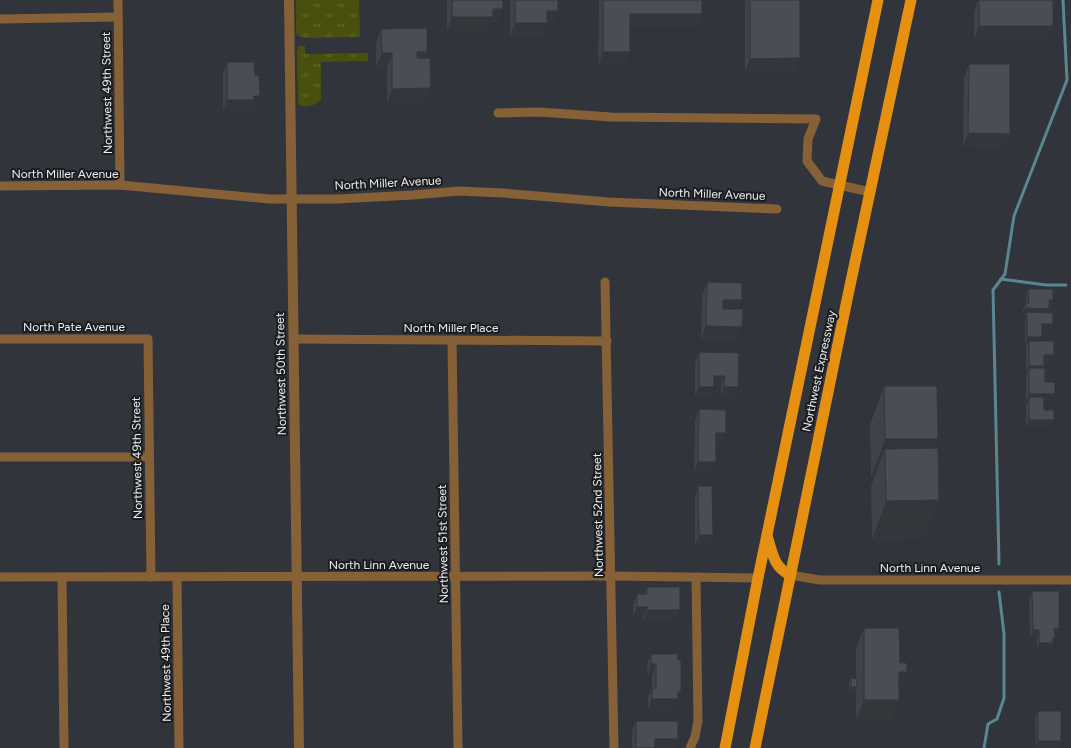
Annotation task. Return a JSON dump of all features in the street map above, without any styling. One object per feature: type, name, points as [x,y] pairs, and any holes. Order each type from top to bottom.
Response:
[{"type":"highway","name":"Northwest Expressway","points":[[725,748],[766,536],[878,0]]},
{"type":"highway","name":"Northwest Expressway","points":[[755,748],[911,0]]},
{"type":"highway","points":[[766,536],[777,566],[790,576]]},
{"type":"street","name":"Northwest 49th Street","points":[[118,0],[120,185]]},
{"type":"street","name":"Northwest 50th Street","points":[[289,0],[299,748]]},
{"type":"street","points":[[0,19],[118,17]]},
{"type":"street","points":[[498,113],[539,112],[611,117],[816,119],[808,139],[807,160],[822,181],[870,192]]},
{"type":"street","name":"North Miller Avenue","points":[[0,186],[120,185],[270,199],[338,199],[459,191],[503,193],[609,202],[778,209]]},
{"type":"street","name":"Northwest 52nd Street","points":[[606,282],[614,748]]},
{"type":"street","name":"North Pate Avenue","points":[[0,339],[148,339]]},
{"type":"street","name":"Northwest 49th Street","points":[[148,339],[151,577]]},
{"type":"street","name":"North Miller Place","points":[[294,339],[607,341]]},
{"type":"street","name":"Northwest 51st Street","points":[[452,340],[458,748]]},
{"type":"street","points":[[0,457],[149,457]]},
{"type":"street","name":"North Linn Avenue","points":[[0,577],[176,578],[612,576],[758,578]]},
{"type":"street","name":"North Linn Avenue","points":[[790,576],[820,580],[1071,580]]},
{"type":"street","points":[[62,577],[64,748]]},
{"type":"street","name":"Northwest 49th Place","points":[[176,578],[179,748]]},
{"type":"street","points":[[690,748],[695,737],[698,720],[696,578]]},
{"type":"green space","points":[[296,0],[359,0],[360,37],[305,38],[298,36],[296,33]]},
{"type":"green space","points":[[305,46],[305,54],[368,53],[368,61],[321,62],[321,100],[313,105],[304,106],[298,104],[297,52],[298,47]]},
{"type":"building","points":[[452,0],[503,0],[503,9],[493,9],[493,17],[452,17]]},
{"type":"building","points":[[515,0],[558,0],[558,11],[547,11],[547,23],[515,23]]},
{"type":"building","points":[[603,0],[702,0],[702,14],[630,14],[630,52],[603,52]]},
{"type":"building","points":[[750,0],[800,0],[800,58],[750,59]]},
{"type":"building","points":[[979,0],[1053,0],[1053,26],[979,26]]},
{"type":"building","points":[[427,28],[427,52],[417,52],[417,58],[430,58],[431,88],[392,89],[392,53],[382,53],[381,29]]},
{"type":"building","points":[[227,62],[254,62],[255,75],[259,75],[260,96],[254,96],[254,100],[227,100]]},
{"type":"building","points":[[969,64],[1010,64],[1010,134],[968,133]]},
{"type":"building","points":[[707,282],[742,283],[742,300],[723,300],[723,309],[743,309],[742,327],[706,326]]},
{"type":"building","points":[[1028,289],[1053,289],[1053,300],[1049,300],[1049,309],[1025,308],[1026,303],[1029,303]]},
{"type":"building","points":[[1027,312],[1053,313],[1053,324],[1042,324],[1042,337],[1027,337]]},
{"type":"building","points":[[1029,341],[1054,341],[1054,355],[1044,355],[1044,366],[1029,366]]},
{"type":"building","points":[[699,352],[739,353],[738,387],[724,387],[725,376],[714,376],[714,387],[699,387]]},
{"type":"building","points":[[1029,368],[1045,368],[1045,382],[1055,382],[1055,394],[1029,394]]},
{"type":"building","points":[[884,386],[937,386],[938,439],[885,439]]},
{"type":"building","points":[[1029,397],[1044,397],[1044,410],[1054,410],[1054,420],[1029,420]]},
{"type":"building","points":[[699,409],[726,410],[726,433],[716,433],[716,462],[698,462]]},
{"type":"building","points":[[938,448],[939,500],[886,501],[885,449]]},
{"type":"building","points":[[698,486],[712,486],[713,535],[699,535]]},
{"type":"building","points":[[647,587],[680,587],[680,610],[647,610],[647,607],[637,607],[637,594],[647,594]]},
{"type":"building","points":[[1032,591],[1059,591],[1059,629],[1054,629],[1055,638],[1053,638],[1053,643],[1039,643],[1039,630],[1033,630]]},
{"type":"building","points":[[864,628],[899,628],[900,663],[907,663],[907,672],[899,672],[899,700],[864,700]]},
{"type":"building","points":[[651,654],[678,654],[678,660],[681,660],[681,692],[678,692],[678,699],[652,699],[652,688],[656,688],[656,664],[651,664]]},
{"type":"building","points":[[851,678],[857,679],[857,687],[851,687]]},
{"type":"building","points":[[1038,711],[1061,711],[1061,741],[1038,741]]},
{"type":"building","points":[[636,721],[678,721],[678,739],[655,739],[655,748],[636,748]]},
{"type":"waterway","points":[[999,564],[993,290],[1005,274],[1014,216],[1067,80],[1063,0]]},
{"type":"waterway","points":[[1001,279],[1046,285],[1066,285]]},
{"type":"waterway","points":[[984,748],[988,724],[997,719],[1004,698],[1004,634],[999,592]]}]
